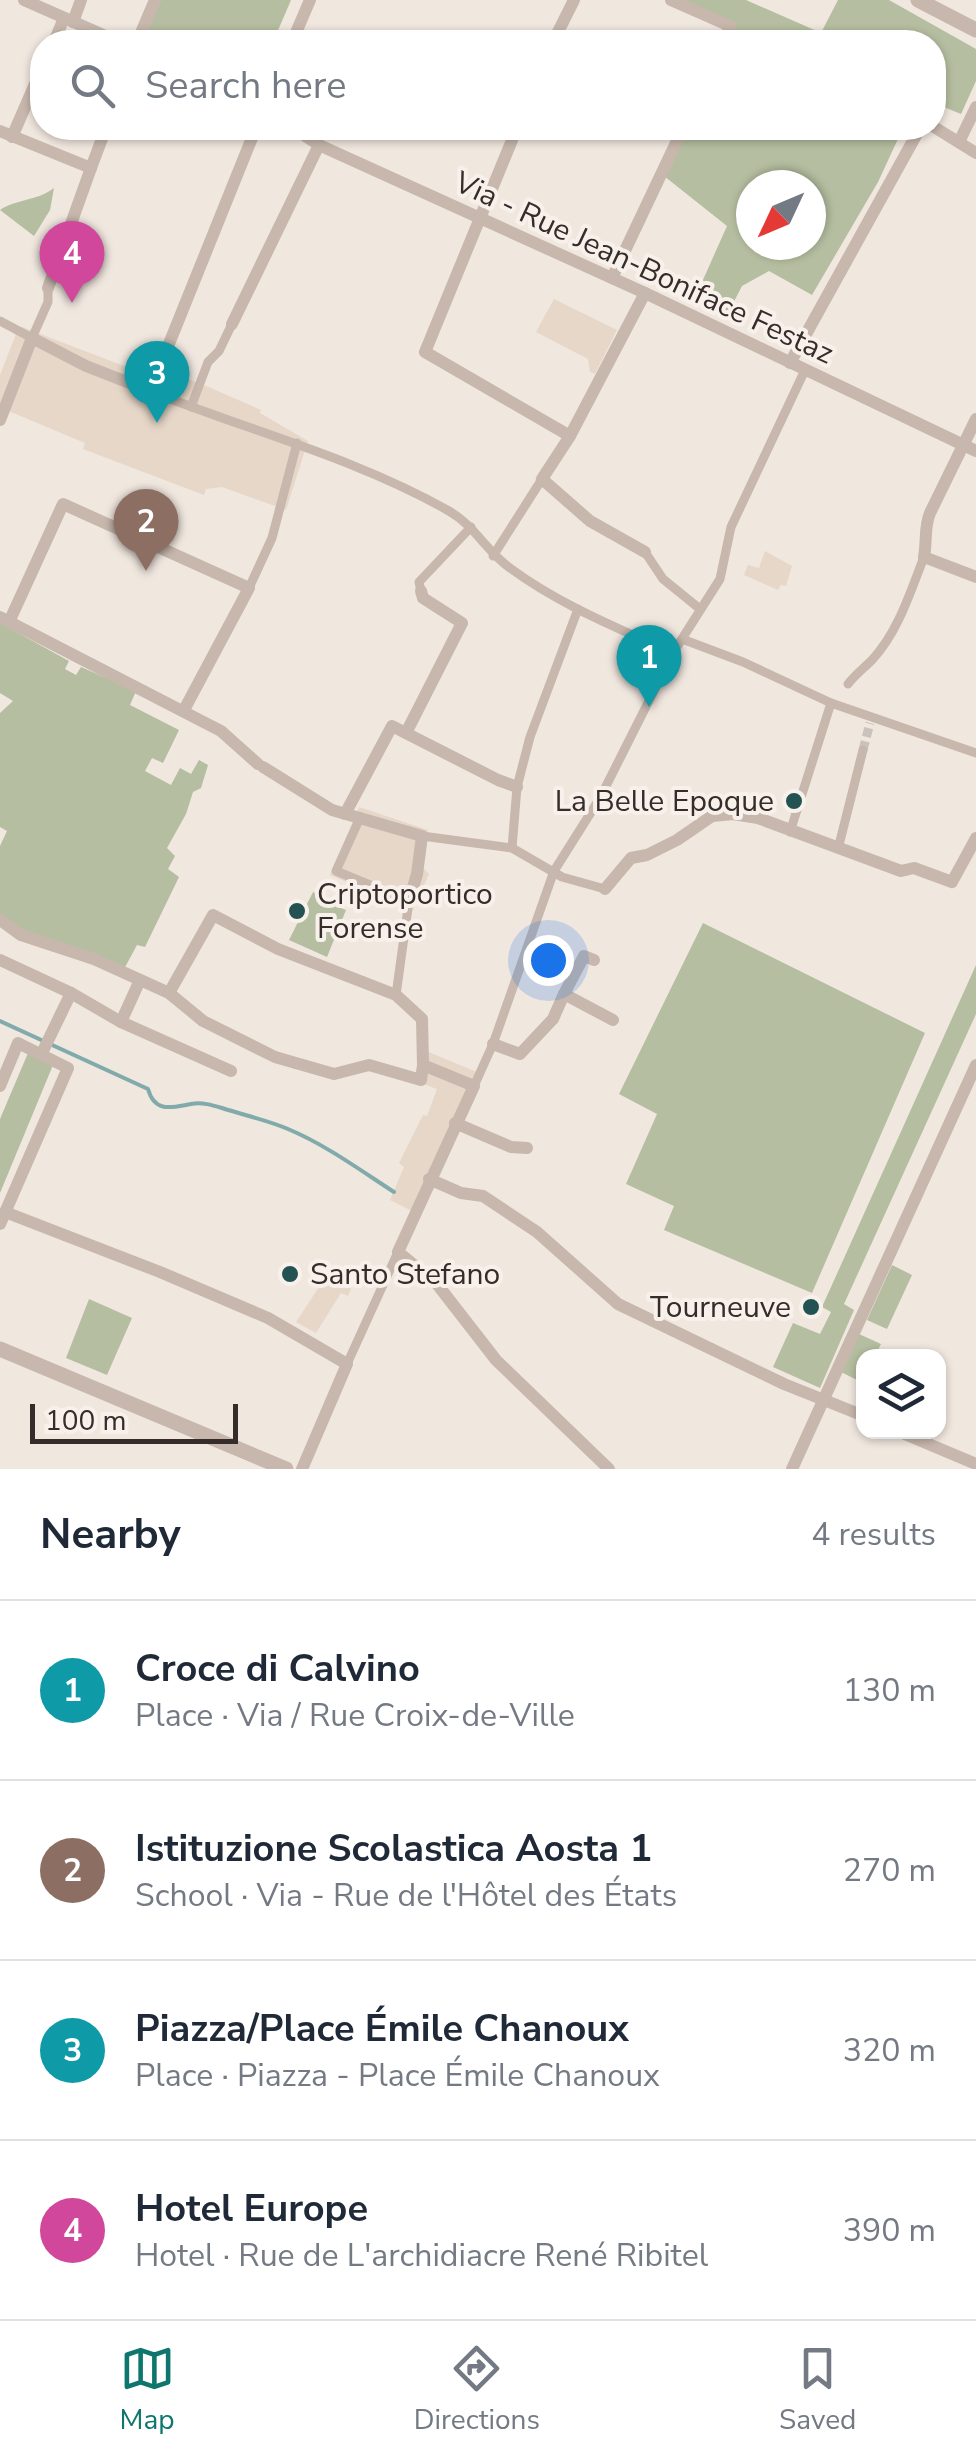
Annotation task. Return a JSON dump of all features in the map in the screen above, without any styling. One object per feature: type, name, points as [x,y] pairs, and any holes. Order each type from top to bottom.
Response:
[{"type":"street","points":[[24,0],[92,30]]},
{"type":"street","points":[[62,30],[81,0]]},
{"type":"street","points":[[142,30],[156,0]]},
{"type":"street","points":[[297,30],[310,0]]},
{"type":"street","points":[[560,30],[574,0]]},
{"type":"street","points":[[671,0],[730,26],[728,30]]},
{"type":"street","points":[[918,0],[976,30]]},
{"type":"street","points":[[30,90],[6,134],[91,168]]},
{"type":"street","points":[[960,142],[976,107]]},
{"type":"street","points":[[946,134],[976,153]]},
{"type":"street","points":[[0,420],[48,302],[48,288],[102,140]]},
{"type":"street","points":[[150,392],[251,140]]},
{"type":"street","name":"Via - Rue Jean-Boniface Festaz","points":[[311,140],[976,451]]},
{"type":"street","points":[[512,140],[425,352],[570,436]]},
{"type":"street","points":[[612,278],[677,140]]},
{"type":"street","points":[[790,363],[913,140]]},
{"type":"street","points":[[190,408],[208,362],[219,351],[319,145]]},
{"type":"street","points":[[493,556],[570,436],[597,378],[645,293]]},
{"type":"street","points":[[0,320],[86,366],[190,408],[297,443],[448,510],[471,527],[493,556],[578,610],[673,654]]},
{"type":"street","points":[[302,1469],[429,1179],[493,1044],[554,871],[600,798],[673,654],[720,579],[731,527],[805,370]]},
{"type":"street","points":[[790,832],[835,704],[873,659],[907,604],[924,557],[928,537],[925,526],[976,419]]},
{"type":"street","points":[[184,710],[249,588],[283,506],[297,443]]},
{"type":"street","points":[[542,478],[590,521],[645,552],[663,579],[700,609]]},
{"type":"street","points":[[249,588],[64,504],[5,620],[221,731],[260,765],[316,801],[352,817],[422,836],[512,848],[562,877],[605,889],[631,858],[647,855],[677,840],[712,816],[758,818],[900,871],[914,868],[952,882],[976,838]]},
{"type":"street","points":[[719,519],[731,527]]},
{"type":"street","points":[[406,733],[462,623],[423,598],[419,582],[471,527]]},
{"type":"street","points":[[924,557],[976,577]]},
{"type":"street","points":[[512,848],[518,786],[534,723],[578,610]]},
{"type":"street","points":[[682,639],[743,662],[870,720],[976,753]]},
{"type":"street","points":[[409,901],[336,871],[352,817],[392,726],[498,780],[518,786]]},
{"type":"street","points":[[838,849],[863,750]]},
{"type":"street","points":[[396,995],[422,836]]},
{"type":"street","points":[[0,920],[21,935],[94,959],[169,992],[203,1021],[275,1057],[334,1074],[369,1065],[421,1080],[422,1018],[396,995],[278,949],[213,915],[169,992]]},
{"type":"street","points":[[493,1044],[520,1054],[553,1018],[584,956],[594,960]]},
{"type":"street","points":[[0,960],[121,1022],[231,1071]]},
{"type":"street","points":[[121,1022],[140,980]]},
{"type":"street","points":[[46,1047],[71,994]]},
{"type":"street","points":[[564,994],[613,1020]]},
{"type":"street","points":[[0,1086],[18,1043],[46,1047],[68,1068],[2,1218],[232,1302],[268,1318],[347,1364]]},
{"type":"street","points":[[424,1065],[474,1086]]},
{"type":"street","points":[[792,1469],[976,1065]]},
{"type":"street","points":[[455,1123],[510,1147],[526,1148]]},
{"type":"street","points":[[429,1179],[461,1193],[483,1196],[537,1232],[618,1304],[724,1357],[856,1413]]},
{"type":"street","points":[[398,1252],[437,1284],[496,1360],[610,1469]]},
{"type":"street","points":[[0,1349],[286,1469]]},
{"type":"street","points":[[917,1439],[976,1464]]},
{"type":"green space","points":[[161,0],[291,0],[278,30],[148,30]]},
{"type":"green space","points":[[683,0],[746,0],[815,30],[733,30],[736,24]]},
{"type":"green space","points":[[838,0],[889,0],[942,30],[823,30]]},
{"type":"green space","points":[[946,32],[976,49],[976,81],[961,114],[946,108]]},
{"type":"green space","points":[[681,140],[897,140],[878,182],[812,295],[769,271],[742,286],[727,315],[694,300],[727,226],[664,176]]},
{"type":"green space","points":[[54,188],[50,210],[34,236],[0,210],[41,195]]},
{"type":"green space","points":[[0,623],[69,661],[65,669],[76,675],[81,667],[136,691],[130,705],[179,730],[163,763],[152,758],[145,771],[171,785],[180,768],[191,774],[199,760],[208,765],[201,788],[193,792],[167,848],[175,856],[168,869],[179,877],[145,947],[137,945],[124,969],[23,933],[0,916],[0,846],[7,831],[0,827],[0,713],[13,701],[0,693]]},
{"type":"green space","points":[[313,892],[326,898],[325,902],[346,910],[327,957],[289,940]]},
{"type":"green space","points":[[703,923],[925,1033],[812,1293],[664,1230],[674,1206],[626,1184],[657,1114],[619,1094]]},
{"type":"green space","points":[[976,965],[976,1014],[844,1304],[854,1310],[820,1388],[773,1367],[793,1323],[820,1334],[831,1312],[822,1307]]},
{"type":"green space","points":[[28,1053],[53,1065],[0,1193],[0,1119]]},
{"type":"green space","points":[[892,1265],[912,1275],[887,1329],[867,1320]]},
{"type":"green space","points":[[89,1299],[132,1318],[107,1375],[66,1358]]},
{"type":"green space","points":[[859,1334],[881,1344],[878,1349],[856,1349],[856,1380],[841,1372]]},
{"type":"shaded area","points":[[554,299],[617,330],[595,374],[590,372],[588,359],[536,332]]},
{"type":"shaded area","points":[[22,327],[137,371],[166,372],[204,385],[261,410],[260,413],[308,441],[286,510],[222,487],[206,489],[204,495],[83,449],[85,443],[11,412],[0,404],[0,375]]},
{"type":"shaded area","points":[[765,551],[792,566],[786,586],[781,585],[778,590],[744,575],[748,565],[759,568]]},
{"type":"shaded area","points":[[359,807],[428,830],[420,865],[429,874],[413,910],[330,875]]},
{"type":"shaded area","points":[[426,1051],[484,1075],[439,1176],[414,1212],[390,1200],[404,1167],[399,1163],[423,1115],[427,1116],[437,1089],[418,1082]]},
{"type":"shaded area","points":[[329,1272],[352,1286],[348,1296],[341,1293],[316,1333],[296,1322]]},
{"type":"waterway","points":[[0,1021],[148,1089],[160,1106],[207,1104],[288,1129],[394,1192]]},
{"type":"tunnel","points":[[863,750],[870,723]]},
{"type":"place","name":"Hotel Europe","points":[[72,303]]},
{"type":"place","name":"Piazza/Place Émile Chanoux","points":[[157,423]]},
{"type":"place","name":"Istituzione Scolastica Aosta 1","points":[[146,571]]},
{"type":"place","name":"Croce di Calvino","points":[[649,707]]},
{"type":"place","name":"La Belle Epoque","points":[[794,801]]},
{"type":"place","name":"Criptoportico Forense","points":[[297,911]]},
{"type":"place","name":"Santo Stefano","points":[[290,1274]]},
{"type":"place","name":"Tourneuve","points":[[811,1307]]}]
